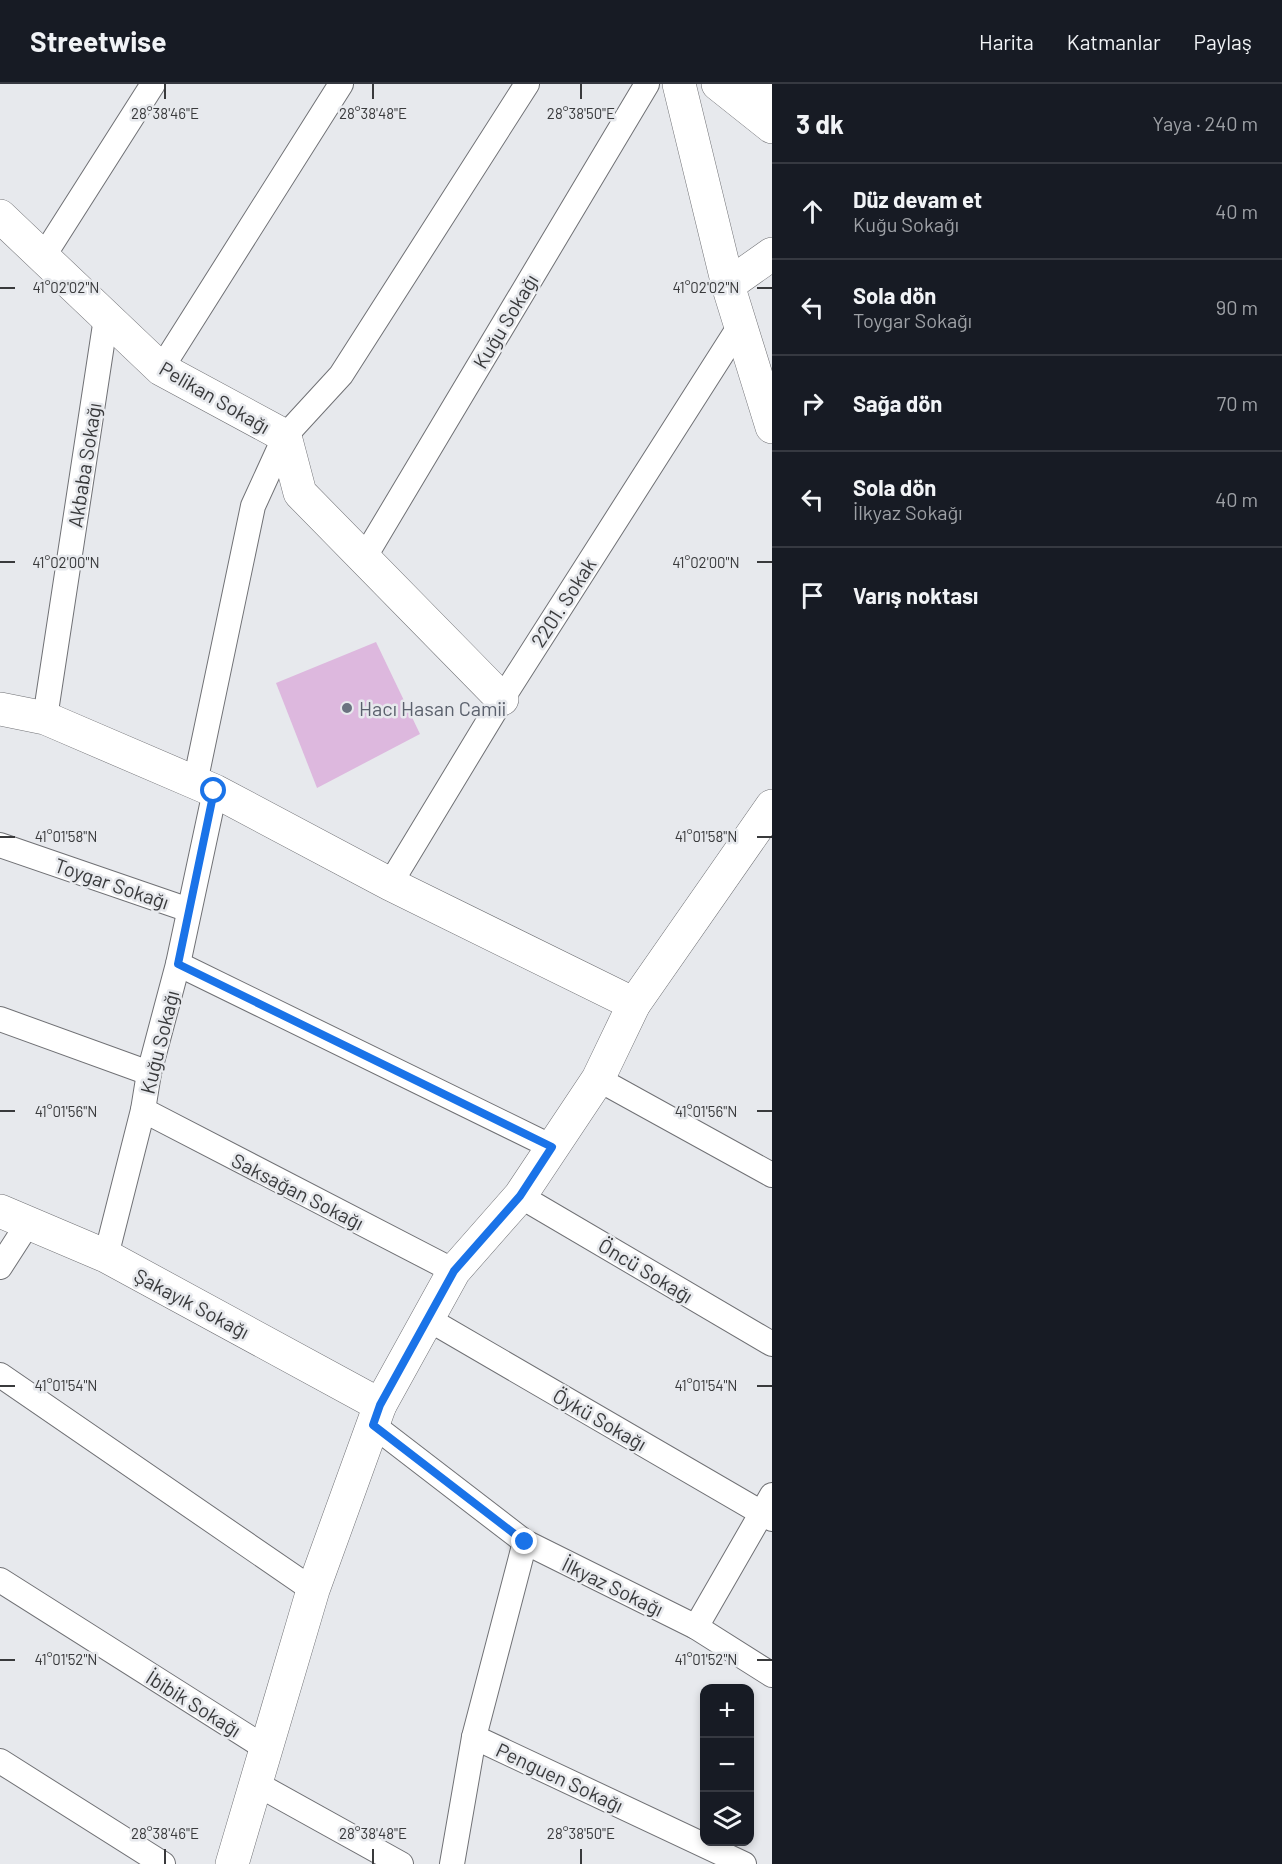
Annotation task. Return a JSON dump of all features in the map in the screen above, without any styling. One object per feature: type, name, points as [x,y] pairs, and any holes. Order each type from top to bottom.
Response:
[{"type":"street","points":[[43,257],[153,84]]},
{"type":"street","points":[[161,369],[341,84]]},
{"type":"street","name":"Kuğu Sokağı","points":[[106,1256],[143,1110],[149,1073],[178,964],[189,910],[205,787],[254,506],[285,436],[341,375],[527,84]]},
{"type":"street","name":"Kuğu Sokağı","points":[[364,558],[647,84]]},
{"type":"street","points":[[679,84],[728,285],[772,427]]},
{"type":"street","points":[[718,84],[772,128]]},
{"type":"street","points":[[759,84],[772,94]]},
{"type":"street","name":"Pelikan Sokağı","points":[[0,216],[161,369],[285,436],[300,493],[502,699]]},
{"type":"street","points":[[728,285],[772,254]]},
{"type":"street","name":"Akbaba Sokağı","points":[[45,718],[106,318]]},
{"type":"street","name":"2201. Sokak","points":[[390,884],[502,699],[741,324]]},
{"type":"street","points":[[0,709],[45,718],[205,787],[390,884],[634,1004]]},
{"type":"street","points":[[232,1864],[313,1590],[376,1415],[454,1271],[520,1196],[598,1079],[634,1004],[772,806]]},
{"type":"street","name":"Toygar Sokağı","points":[[0,844],[189,910]]},
{"type":"street","points":[[178,964],[552,1147]]},
{"type":"street","points":[[0,1019],[149,1073]]},
{"type":"street","points":[[598,1079],[772,1174]]},
{"type":"street","name":"Saksağan Sokağı","points":[[143,1110],[454,1271]]},
{"type":"street","name":"Öncü Sokağı","points":[[520,1196],[772,1344]]},
{"type":"street","points":[[0,1267],[14,1217]]},
{"type":"street","name":"Şakayık Sokağı","points":[[14,1217],[106,1256],[376,1415]]},
{"type":"street","name":"Öykü Sokağı","points":[[428,1319],[769,1509]]},
{"type":"street","points":[[0,1374],[313,1590]]},
{"type":"street","name":"İlkyaz Sokağı","points":[[376,1415],[525,1542],[696,1627],[772,1675]]},
{"type":"street","points":[[696,1627],[769,1509]]},
{"type":"street","points":[[452,1864],[474,1737],[525,1542]]},
{"type":"street","name":"İbibik Sokağı","points":[[0,1580],[267,1749]]},
{"type":"street","name":"Penguen Sokağı","points":[[474,1737],[744,1864]]},
{"type":"street","points":[[0,1761],[163,1864]]},
{"type":"street","points":[[255,1783],[401,1864]]},
{"type":"building","name":"Hacı Hasan Camii","points":[[376,642],[420,734],[317,788],[276,683]]},
{"type":"place","name":"Hacı Hasan Camii","points":[[347,708]]},
{"type":"route","points":[[214,791],[178,964],[552,1147],[520,1196],[454,1271],[380,1405],[373,1425],[525,1542]]}]
